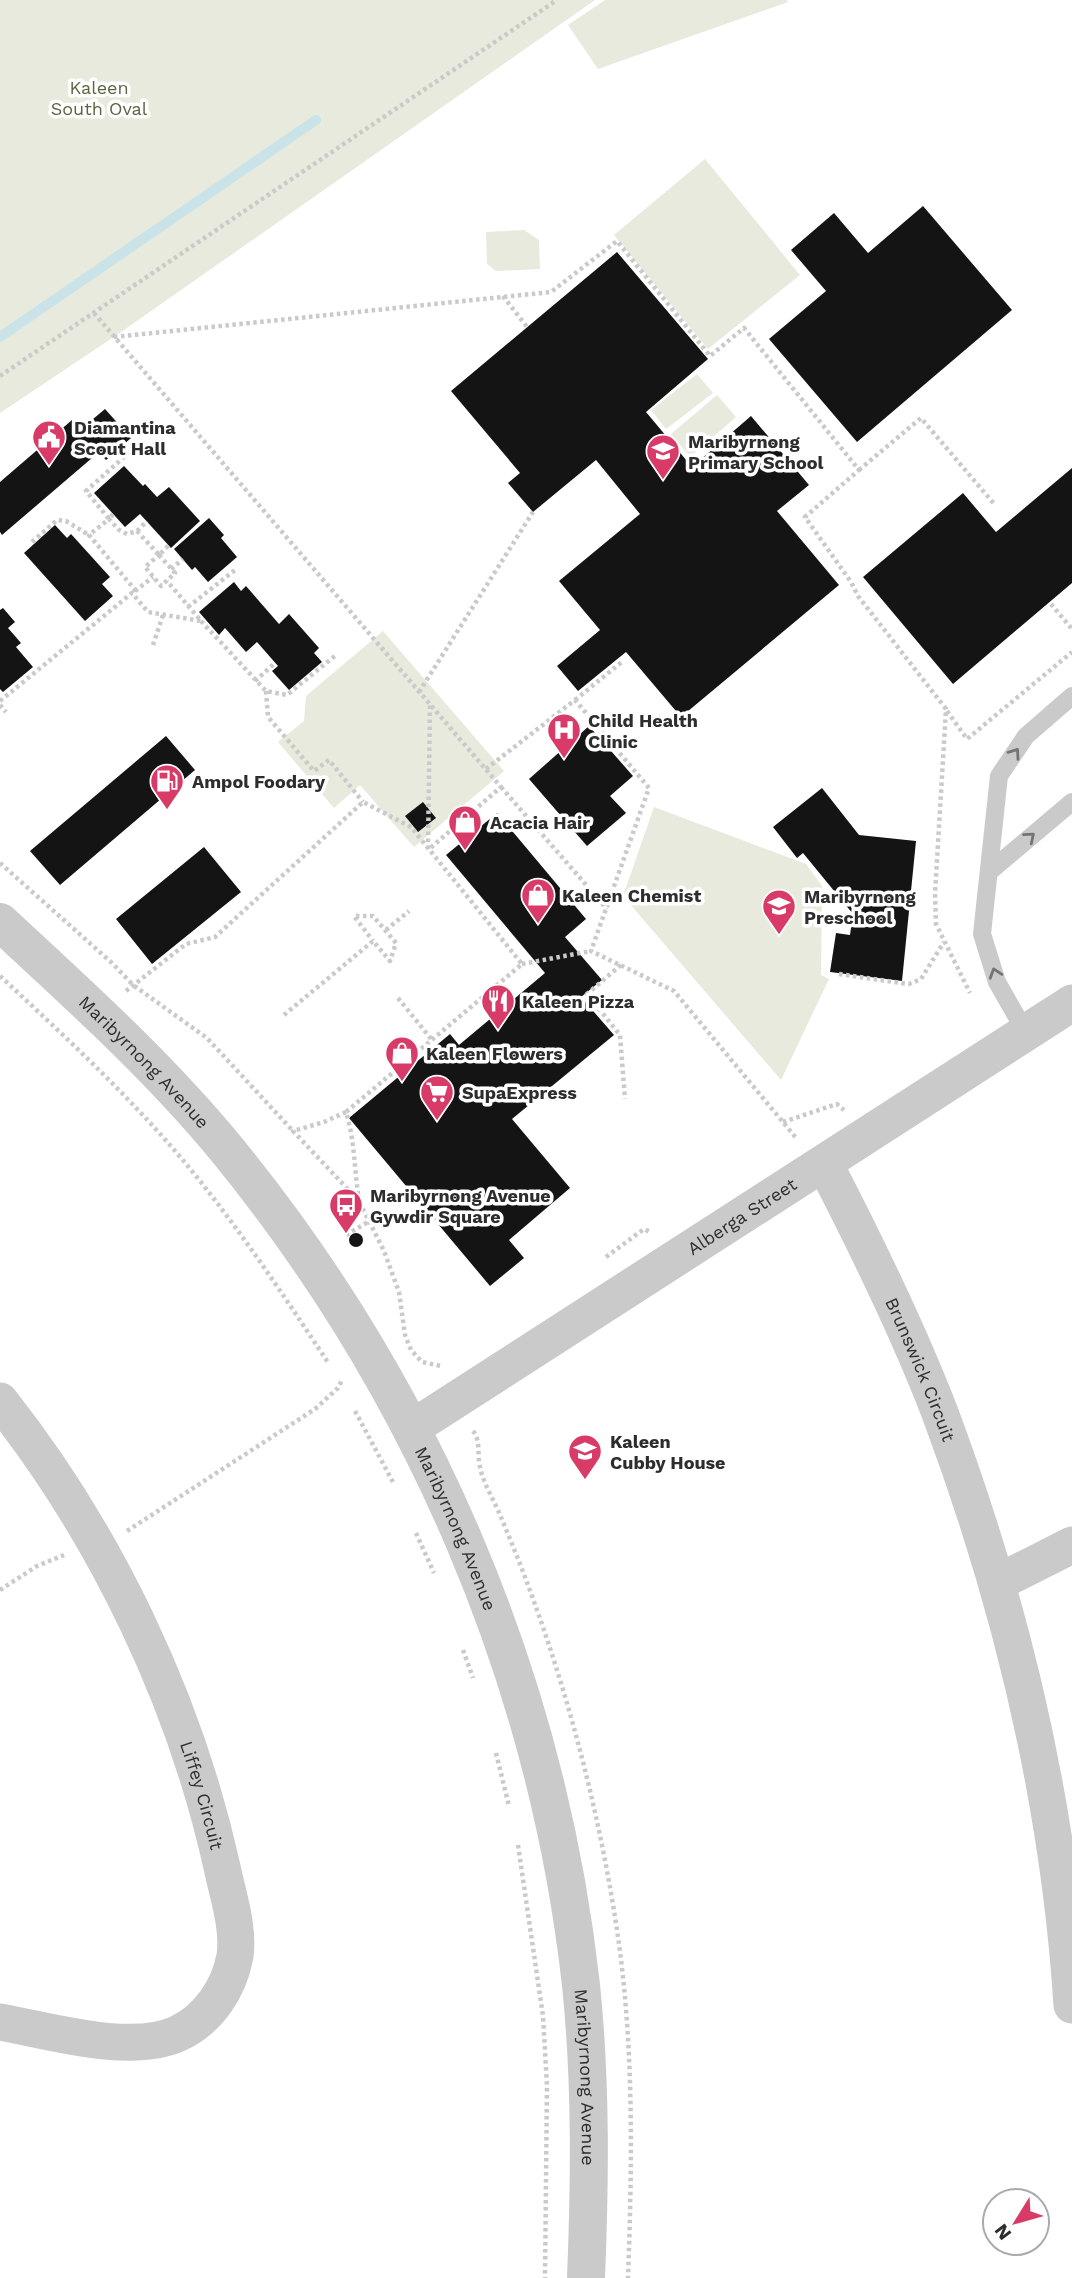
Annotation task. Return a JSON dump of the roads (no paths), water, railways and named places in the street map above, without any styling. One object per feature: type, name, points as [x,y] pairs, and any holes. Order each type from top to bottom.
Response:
[{"type":"street","name":"Maribyrnong Avenue","points":[[0,922],[152,1066],[226,1148],[302,1248],[373,1357],[412,1427],[464,1538],[500,1629],[542,1769],[558,1841],[581,1986],[587,2059],[589,2132],[586,2278]]},
{"type":"street","name":"Alberga Street","points":[[412,1427],[814,1155],[1026,1033],[1072,1003]]},
{"type":"street","name":"Brunswick Circuit","points":[[814,1155],[866,1244],[939,1410],[997,1583],[1018,1661],[1046,1793],[1062,1899],[1072,2005]]},
{"type":"street","name":"Liffey Circuit","points":[[0,1401],[52,1473],[96,1546],[151,1656],[178,1721],[219,1854],[234,1922],[235,1955],[225,1986],[206,2013],[180,2033],[164,2039],[140,2043],[115,2042],[0,2022]]},
{"type":"street","points":[[997,1583],[1072,1545]]},
{"type":"lane","points":[[1026,1033],[997,982],[982,934],[999,776],[1026,736],[1072,696]]},
{"type":"lane","points":[[989,872],[1072,802]]},
{"type":"waterway","points":[[0,337],[316,120]]},
{"type":"place","name":"Diamantina Scout Hall","points":[[49,467]]},
{"type":"place","name":"Maribyrnong Primary School","points":[[663,481]]},
{"type":"place","name":"Child Health Clinic","points":[[564,760]]},
{"type":"place","name":"Ampol Foodary","points":[[167,811]]},
{"type":"place","name":"Acacia Hair","points":[[465,852]]},
{"type":"place","name":"Kaleen Chemist","points":[[538,925]]},
{"type":"place","name":"Maribyrnong Preschool","points":[[779,936]]},
{"type":"place","name":"Kaleen Pizza","points":[[498,1031]]},
{"type":"place","name":"Kaleen Flowers","points":[[402,1083]]},
{"type":"place","name":"SupaExpress","points":[[437,1122]]},
{"type":"place","name":"Maribyrnong Avenue Gywdir Square","points":[[346,1235]]},
{"type":"place","name":"Kaleen Cubby House","points":[[585,1481]]},
{"type":"park label","name":"Kaleen South Oval","points":[[99,98]]}]
